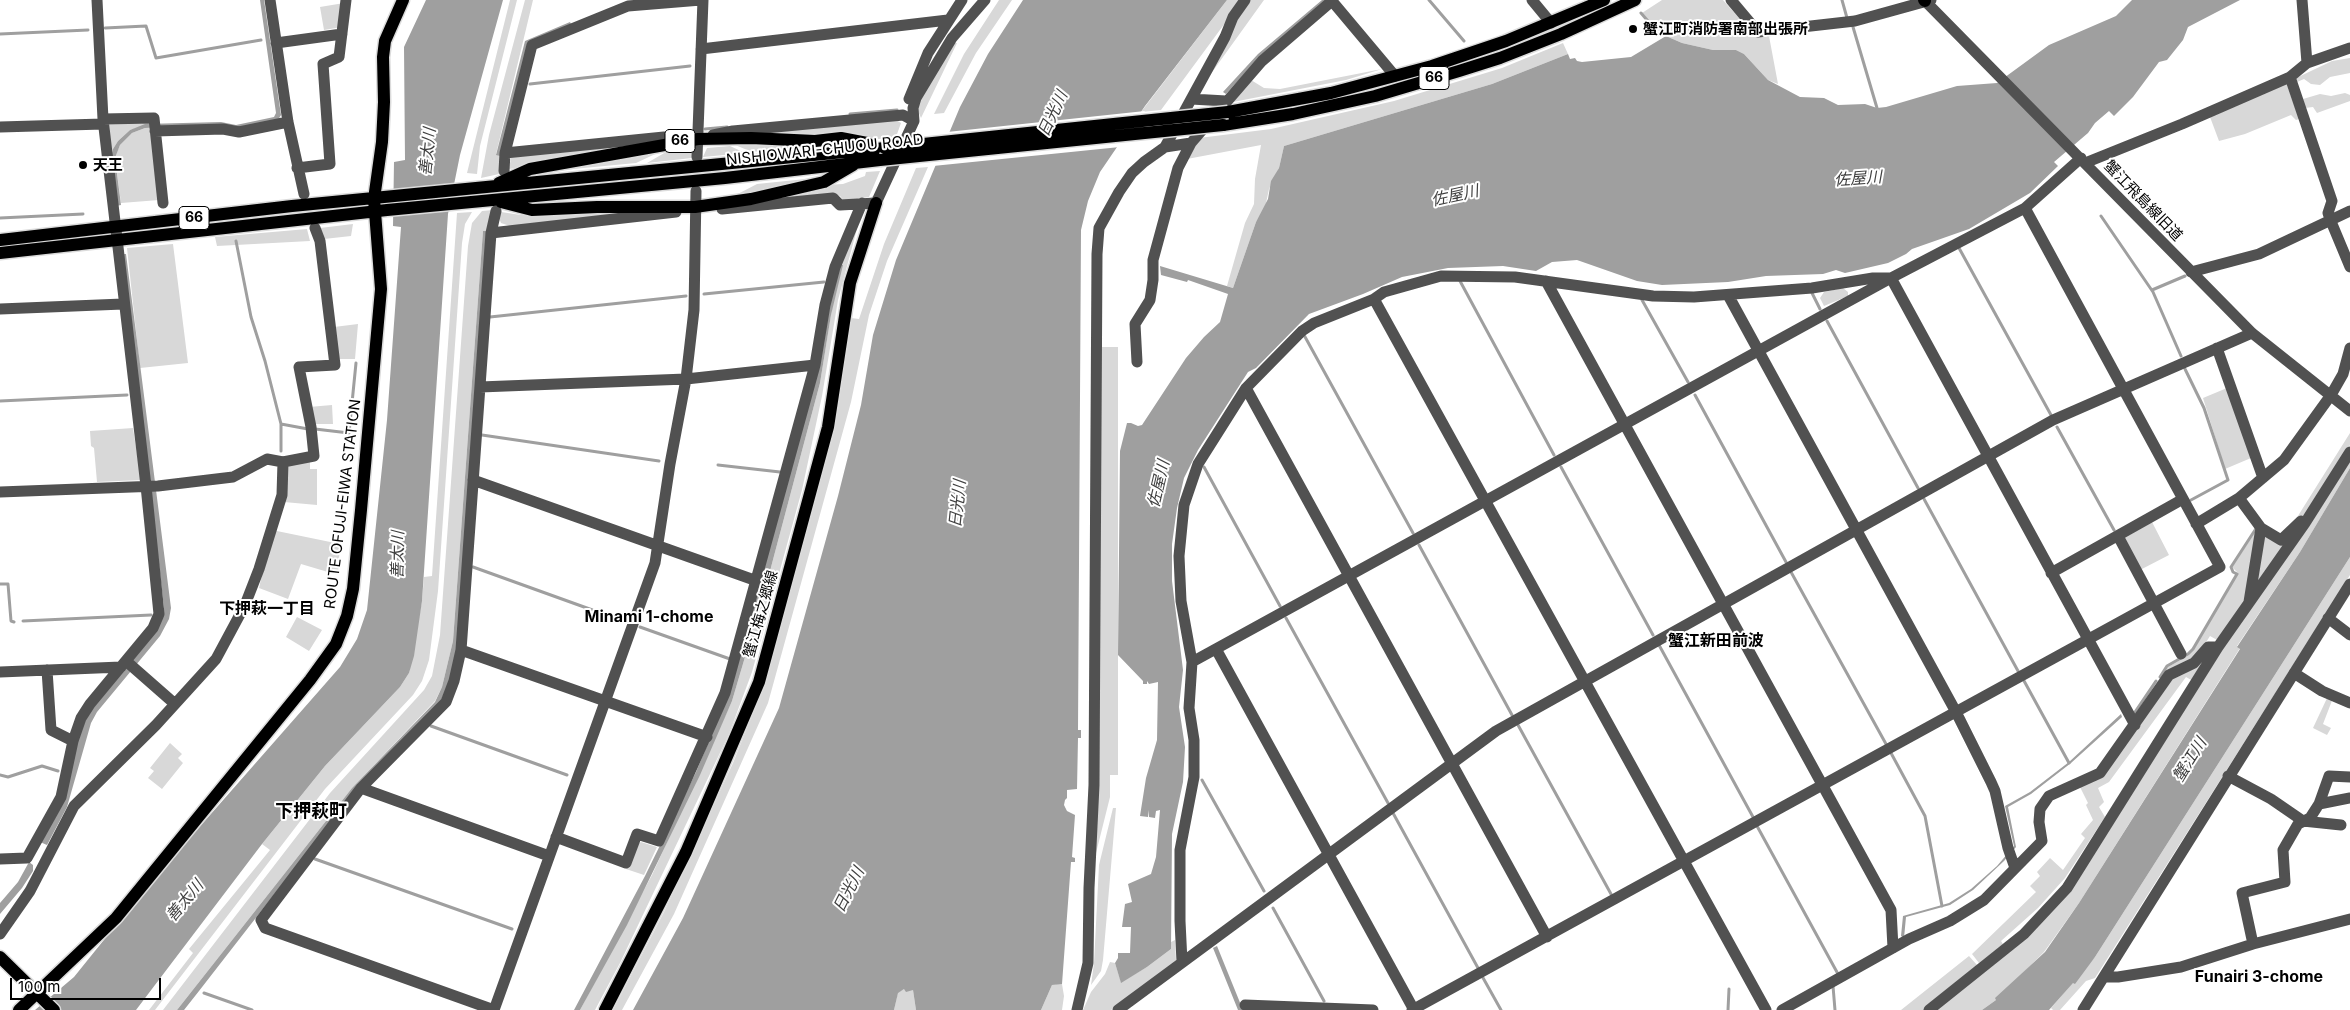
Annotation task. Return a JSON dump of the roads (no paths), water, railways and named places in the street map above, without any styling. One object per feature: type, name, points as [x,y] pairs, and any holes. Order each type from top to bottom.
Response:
[{"type":"main road","name":"ROUTE OFUJI-EIWA STATION","points":[[19,1010],[40,997],[116,918],[310,680],[336,644],[347,616],[353,589],[381,289],[385,41],[403,0]]},
{"type":"main road","name":"NISHIOWARI-CHUOU ROAD","points":[[381,205],[466,202],[495,205],[858,163],[880,153],[1227,107],[1299,100],[1395,76],[1474,52],[1551,23],[1604,0]]},
{"type":"main road","name":"NISHIOWARI-CHUOU ROAD","points":[[0,253],[116,234],[381,205],[469,189],[1223,125],[1293,114],[1375,96],[1459,71],[1500,58],[1561,34],[1635,0]]},
{"type":"main road","name":"66","points":[[487,188],[530,169],[678,141],[698,139],[751,138],[815,141],[841,138],[867,143],[880,153]]},
{"type":"main road","name":"66","points":[[495,205],[532,210],[597,207],[695,208],[751,199],[824,182],[858,163]]},
{"type":"main road","name":"蟹江梅之郷線","points":[[605,1010],[686,852],[759,682],[823,445],[850,283],[876,203]]},
{"type":"main road","name":"NISHIOWARI-CHUOU ROAD","points":[[0,240],[116,234]]},
{"type":"main road","points":[[0,957],[54,1010]]},
{"type":"street","points":[[0,860],[27,858],[61,797],[73,741],[82,718],[90,704],[128,665],[153,628],[159,614],[151,486],[123,304],[103,122],[97,0]]},
{"type":"street","points":[[270,0],[288,122],[304,194]]},
{"type":"street","points":[[297,168],[330,164],[323,64],[339,57],[346,0]]},
{"type":"street","points":[[504,171],[505,153],[532,45],[628,6],[702,0],[697,157]]},
{"type":"street","points":[[491,233],[705,206],[720,209],[833,198],[840,204],[876,203],[908,118],[928,53],[962,0]]},
{"type":"street","points":[[908,118],[916,98],[952,38],[985,0]]},
{"type":"street","points":[[1077,1010],[1088,963],[1089,888],[1094,785],[1099,228],[1132,173],[1165,147],[1225,37],[1233,17],[1245,0]]},
{"type":"street","points":[[1532,0],[1551,23]]},
{"type":"street","points":[[1731,0],[1758,32],[1855,21],[1927,0]]},
{"type":"street","name":"蟹江飛島線旧道","points":[[1927,0],[2252,333],[2350,411]]},
{"type":"street","points":[[2302,0],[2307,63]]},
{"type":"street","points":[[1137,362],[1135,324],[1150,300],[1153,260],[1178,168],[1191,143],[1227,107],[1262,60],[1333,1],[1395,76]]},
{"type":"street","points":[[701,49],[948,20]]},
{"type":"street","points":[[276,43],[342,34]]},
{"type":"street","points":[[1192,662],[1891,278],[2025,208],[2083,160],[2182,124],[2290,76],[2307,63],[2350,48]]},
{"type":"street","points":[[2290,76],[2332,201],[2328,213],[2350,267]]},
{"type":"street","points":[[1191,99],[1227,107]]},
{"type":"street","points":[[0,127],[154,118],[163,203]]},
{"type":"street","points":[[698,139],[733,131],[908,118]]},
{"type":"street","points":[[155,127],[223,129],[239,132],[288,122]]},
{"type":"street","points":[[505,153],[664,137],[678,141]]},
{"type":"street","points":[[1165,147],[1191,143]]},
{"type":"street","points":[[495,205],[491,233],[461,650],[454,681],[446,702],[361,788],[261,920],[263,927],[494,1010],[655,563],[670,464],[686,379],[694,310],[696,191]]},
{"type":"street","points":[[556,837],[626,863],[637,834],[659,841],[725,693],[816,365],[825,305],[835,267],[862,203]]},
{"type":"street","points":[[1216,649],[1413,1010],[1547,937],[2220,567],[2025,208]]},
{"type":"street","points":[[2191,272],[2259,254],[2350,210]]},
{"type":"street","points":[[0,492],[151,486],[233,477],[267,459],[283,462],[314,456],[311,428],[299,367],[335,365],[320,241],[315,228]]},
{"type":"street","points":[[1182,962],[1180,850],[1194,777],[1194,740],[1189,708],[1192,662],[1181,601],[1179,556],[1184,505],[1198,464],[1246,388],[1302,331],[1314,323],[1374,299],[1384,292],[1441,276],[1506,277],[1653,296],[1694,297],[1812,288],[1873,278],[1891,278]]},
{"type":"street","points":[[1891,278],[2135,725]]},
{"type":"street","points":[[1546,281],[1891,910],[1893,948]]},
{"type":"street","points":[[1728,295],[1956,712],[1995,791],[2012,858]]},
{"type":"street","points":[[1374,299],[1766,1010]]},
{"type":"street","points":[[0,309],[123,304]]},
{"type":"street","points":[[1118,1010],[1496,731],[2053,420],[2252,333]]},
{"type":"street","points":[[2217,348],[2263,478]]},
{"type":"street","points":[[2196,524],[2239,498],[2284,460],[2331,395],[2343,374],[2350,348]]},
{"type":"street","points":[[480,387],[686,379],[816,365]]},
{"type":"street","points":[[1246,388],[1547,937]]},
{"type":"street","points":[[1928,1010],[2024,934],[2067,888],[2218,647],[2314,509],[2350,452]]},
{"type":"street","points":[[0,934],[30,891],[74,806],[175,704],[216,658],[246,605],[282,495],[283,462]]},
{"type":"street","points":[[473,480],[757,581]]},
{"type":"street","points":[[2239,498],[2260,528],[2280,540],[2314,509]]},
{"type":"street","points":[[2051,573],[2183,499]]},
{"type":"street","points":[[2248,604],[2260,528]]},
{"type":"street","points":[[2118,536],[2181,654]]},
{"type":"street","points":[[2083,1010],[2350,584]]},
{"type":"street","points":[[2328,618],[2350,635]]},
{"type":"street","points":[[1782,1010],[1893,948],[1950,921],[1984,900],[2012,858],[2042,841],[2039,822],[2040,809],[2049,796],[2100,773],[2169,675],[2194,663],[2208,647],[2218,647]]},
{"type":"street","points":[[461,650],[706,737]]},
{"type":"street","points":[[0,672],[128,665],[175,704]]},
{"type":"street","points":[[46,670],[51,730],[73,741]]},
{"type":"street","points":[[2294,673],[2322,691],[2350,703]]},
{"type":"street","points":[[2228,776],[2271,799],[2303,822],[2341,825]]},
{"type":"street","points":[[2253,944],[2242,893],[2285,882],[2283,850],[2298,824],[2310,818],[2319,804],[2329,776],[2350,777]]},
{"type":"street","points":[[361,788],[549,856]]},
{"type":"street","points":[[2319,804],[2350,798]]},
{"type":"street","points":[[2104,977],[2134,975],[2181,967],[2253,944],[2350,919]]},
{"type":"street","points":[[1246,1005],[1305,1009],[1373,1010]]},
{"type":"water","points":[[260,0],[264,0],[281,115],[278,120],[236,128],[216,125],[145,128],[132,133],[120,145],[115,158],[121,205],[116,206],[111,157],[118,141],[130,130],[145,124],[221,122],[236,125],[274,117],[276,113]]},
{"type":"water","name":"善太川","points":[[426,0],[503,0],[460,155],[448,214],[422,601],[414,656],[409,673],[400,687],[325,766],[262,844],[136,1010],[35,1010],[74,977],[145,889],[340,667],[357,639],[367,610],[387,420],[401,227],[393,226],[394,162],[405,160],[404,47]]},
{"type":"water","name":"日光川","points":[[1023,0],[1227,0],[1145,106],[1100,172],[1088,201],[1081,230],[1078,730],[1081,730],[1081,738],[1078,738],[1077,789],[1067,790],[1067,798],[1064,805],[1067,811],[1075,815],[1072,857],[1075,858],[1075,862],[1071,862],[1062,984],[1052,985],[1041,1010],[916,1010],[913,990],[906,992],[904,989],[898,993],[894,1010],[633,1010],[683,918],[779,708],[838,496],[861,405],[873,335],[896,260],[960,107],[988,54]]},
{"type":"water","points":[[1322,0],[1326,0],[1247,71],[1226,94],[1223,92],[1258,54]]},
{"type":"water","name":"佐屋川","points":[[2132,0],[2240,0],[2188,27],[2183,40],[2167,60],[2159,62],[2133,97],[2114,116],[2109,111],[2095,123],[2088,133],[2054,162],[2058,166],[2030,193],[1969,229],[1912,249],[1888,263],[1845,273],[1836,270],[1823,274],[1766,276],[1728,282],[1662,285],[1637,281],[1577,260],[1552,262],[1536,271],[1503,266],[1448,268],[1402,277],[1309,314],[1256,368],[1248,372],[1198,450],[1184,478],[1177,508],[1172,544],[1172,581],[1183,670],[1179,707],[1185,747],[1183,782],[1172,834],[1171,949],[1121,983],[1115,963],[1118,953],[1130,953],[1131,927],[1122,927],[1125,904],[1132,902],[1128,884],[1151,874],[1156,857],[1160,810],[1156,811],[1155,818],[1149,817],[1149,810],[1148,817],[1140,816],[1146,778],[1157,740],[1158,682],[1149,684],[1147,681],[1147,684],[1143,684],[1143,681],[1118,655],[1120,451],[1127,423],[1138,426],[1142,425],[1186,358],[1220,322],[1228,294],[1188,280],[1187,282],[1161,275],[1160,266],[1233,288],[1256,222],[1268,199],[1271,181],[1279,168],[1284,146],[1492,84],[1568,54],[1570,59],[1575,58],[1577,61],[1582,62],[1631,57],[1666,36],[1682,43],[1713,50],[1736,50],[1744,54],[1768,80],[1800,97],[1824,98],[1838,105],[1865,104],[1877,108],[1957,86],[1997,83],[2049,45],[2116,16]]},
{"type":"water","points":[[570,22],[572,26],[528,43],[500,156],[496,155],[525,41]]},
{"type":"water","points":[[483,231],[487,231],[457,647],[450,679],[440,703],[356,789],[184,1010],[177,1010],[352,788],[435,702],[442,687],[453,641]]},
{"type":"water","points":[[123,254],[126,254],[171,608],[169,619],[160,636],[97,712],[91,723],[67,807],[47,845],[40,842],[85,721],[163,618],[164,608]]},
{"type":"water","points":[[839,265],[843,265],[831,315],[820,383],[766,586],[732,701],[700,775],[627,925],[580,1010],[574,1010],[645,876],[696,772],[727,698]]},
{"type":"water","name":"蟹江川","points":[[2350,468],[2350,557],[2095,957],[2075,984],[2073,983],[2049,1010],[1982,1010],[1996,1000],[1995,998],[2045,952],[2079,903],[2240,649],[2237,647],[2300,552]]},
{"type":"water","points":[[2121,714],[2122,717],[2071,763],[2031,794],[2008,807],[2016,847],[2004,861],[1973,890],[1950,905],[1906,917],[1904,938],[1901,936],[1903,916],[1949,903],[1971,889],[1997,866],[2014,846],[2005,806],[2030,792],[2069,762]]},
{"type":"water","points":[[29,862],[33,865],[33,871],[22,888],[0,914],[0,903],[18,882]]},
{"type":"water","points":[[1217,946],[1243,1010],[1238,1010],[1213,948]]},
{"type":"waterway","points":[[1429,0],[1464,41]]},
{"type":"waterway","points":[[1842,0],[1847,18]]},
{"type":"waterway","points":[[1641,13],[1653,27]]},
{"type":"waterway","points":[[105,28],[146,26],[156,58],[261,40]]},
{"type":"waterway","points":[[1853,27],[1877,108]]},
{"type":"waterway","points":[[0,34],[88,30]]},
{"type":"waterway","points":[[530,84],[690,66]]},
{"type":"waterway","points":[[850,114],[897,110]]},
{"type":"waterway","points":[[705,129],[727,127]]},
{"type":"waterway","points":[[0,218],[83,214]]},
{"type":"waterway","points":[[2101,216],[2153,292],[2181,356]]},
{"type":"waterway","points":[[236,241],[251,317],[265,361],[281,424],[281,451]]},
{"type":"waterway","points":[[1959,248],[2051,415]]},
{"type":"waterway","points":[[2152,290],[2185,276]]},
{"type":"waterway","points":[[1460,281],[1554,455]]},
{"type":"waterway","points":[[704,294],[824,282]]},
{"type":"waterway","points":[[1812,293],[1820,309]]},
{"type":"waterway","points":[[490,317],[686,296]]},
{"type":"waterway","points":[[1642,300],[1688,382]]},
{"type":"waterway","points":[[1827,321],[1918,488]]},
{"type":"waterway","points":[[1304,335],[1413,533]]},
{"type":"waterway","points":[[315,429],[349,433],[356,363]]},
{"type":"waterway","points":[[2185,369],[2204,408],[2228,480],[2191,500]]},
{"type":"waterway","points":[[0,401],[127,395]]},
{"type":"waterway","points":[[1695,395],[1786,562]]},
{"type":"waterway","points":[[281,424],[308,429]]},
{"type":"waterway","points":[[2057,427],[2114,530]]},
{"type":"waterway","points":[[482,435],[659,461]]},
{"type":"waterway","points":[[718,465],[780,472]]},
{"type":"waterway","points":[[1204,467],[1280,606]]},
{"type":"waterway","points":[[1561,467],[1653,635]]},
{"type":"waterway","points":[[1924,499],[2018,671]]},
{"type":"waterway","points":[[2160,677],[2167,666],[2193,649],[2237,574],[2233,572],[2231,567],[2257,527]]},
{"type":"waterway","points":[[1419,545],[1512,715]]},
{"type":"waterway","points":[[473,567],[623,621]]},
{"type":"waterway","points":[[1791,572],[1886,744]]},
{"type":"waterway","points":[[0,584],[8,584],[11,621],[14,622]]},
{"type":"waterway","points":[[23,621],[151,615]]},
{"type":"waterway","points":[[1286,618],[1388,803]]},
{"type":"waterway","points":[[640,627],[730,659]]},
{"type":"waterway","points":[[1659,645],[1753,817]]},
{"type":"waterway","points":[[2023,679],[2069,763]]},
{"type":"waterway","points":[[2133,715],[2156,681]]},
{"type":"waterway","points":[[1518,725],[1611,894]]},
{"type":"waterway","points":[[431,726],[567,775]]},
{"type":"waterway","points":[[1891,753],[1925,816],[1942,906]]},
{"type":"waterway","points":[[0,775],[8,777],[42,766],[58,771]]},
{"type":"waterway","points":[[1202,780],[1264,891]]},
{"type":"waterway","points":[[1393,813],[1478,968]]},
{"type":"waterway","points":[[1757,826],[1838,974]]},
{"type":"waterway","points":[[315,859],[512,929]]},
{"type":"waterway","points":[[1273,908],[1324,1001]]},
{"type":"waterway","points":[[1482,976],[1501,1010]]},
{"type":"waterway","points":[[1833,986],[1835,1010]]},
{"type":"waterway","points":[[1728,1010],[1729,989]]},
{"type":"waterway","points":[[204,993],[252,1010]]},
{"type":"place","name":"蟹江町消防署南部出張所","points":[[1633,29]]},
{"type":"place","name":"天王","points":[[83,165]]},
{"type":"district","name":"下押萩一丁目","points":[[267,609]]},
{"type":"district","name":"Minami 1-chome","points":[[649,617]]},
{"type":"district","name":"蟹江新田前波","points":[[1716,641]]},
{"type":"district","name":"下押萩町","points":[[311,812]]},
{"type":"district","name":"Funairi 3-chome","points":[[2259,977]]}]
